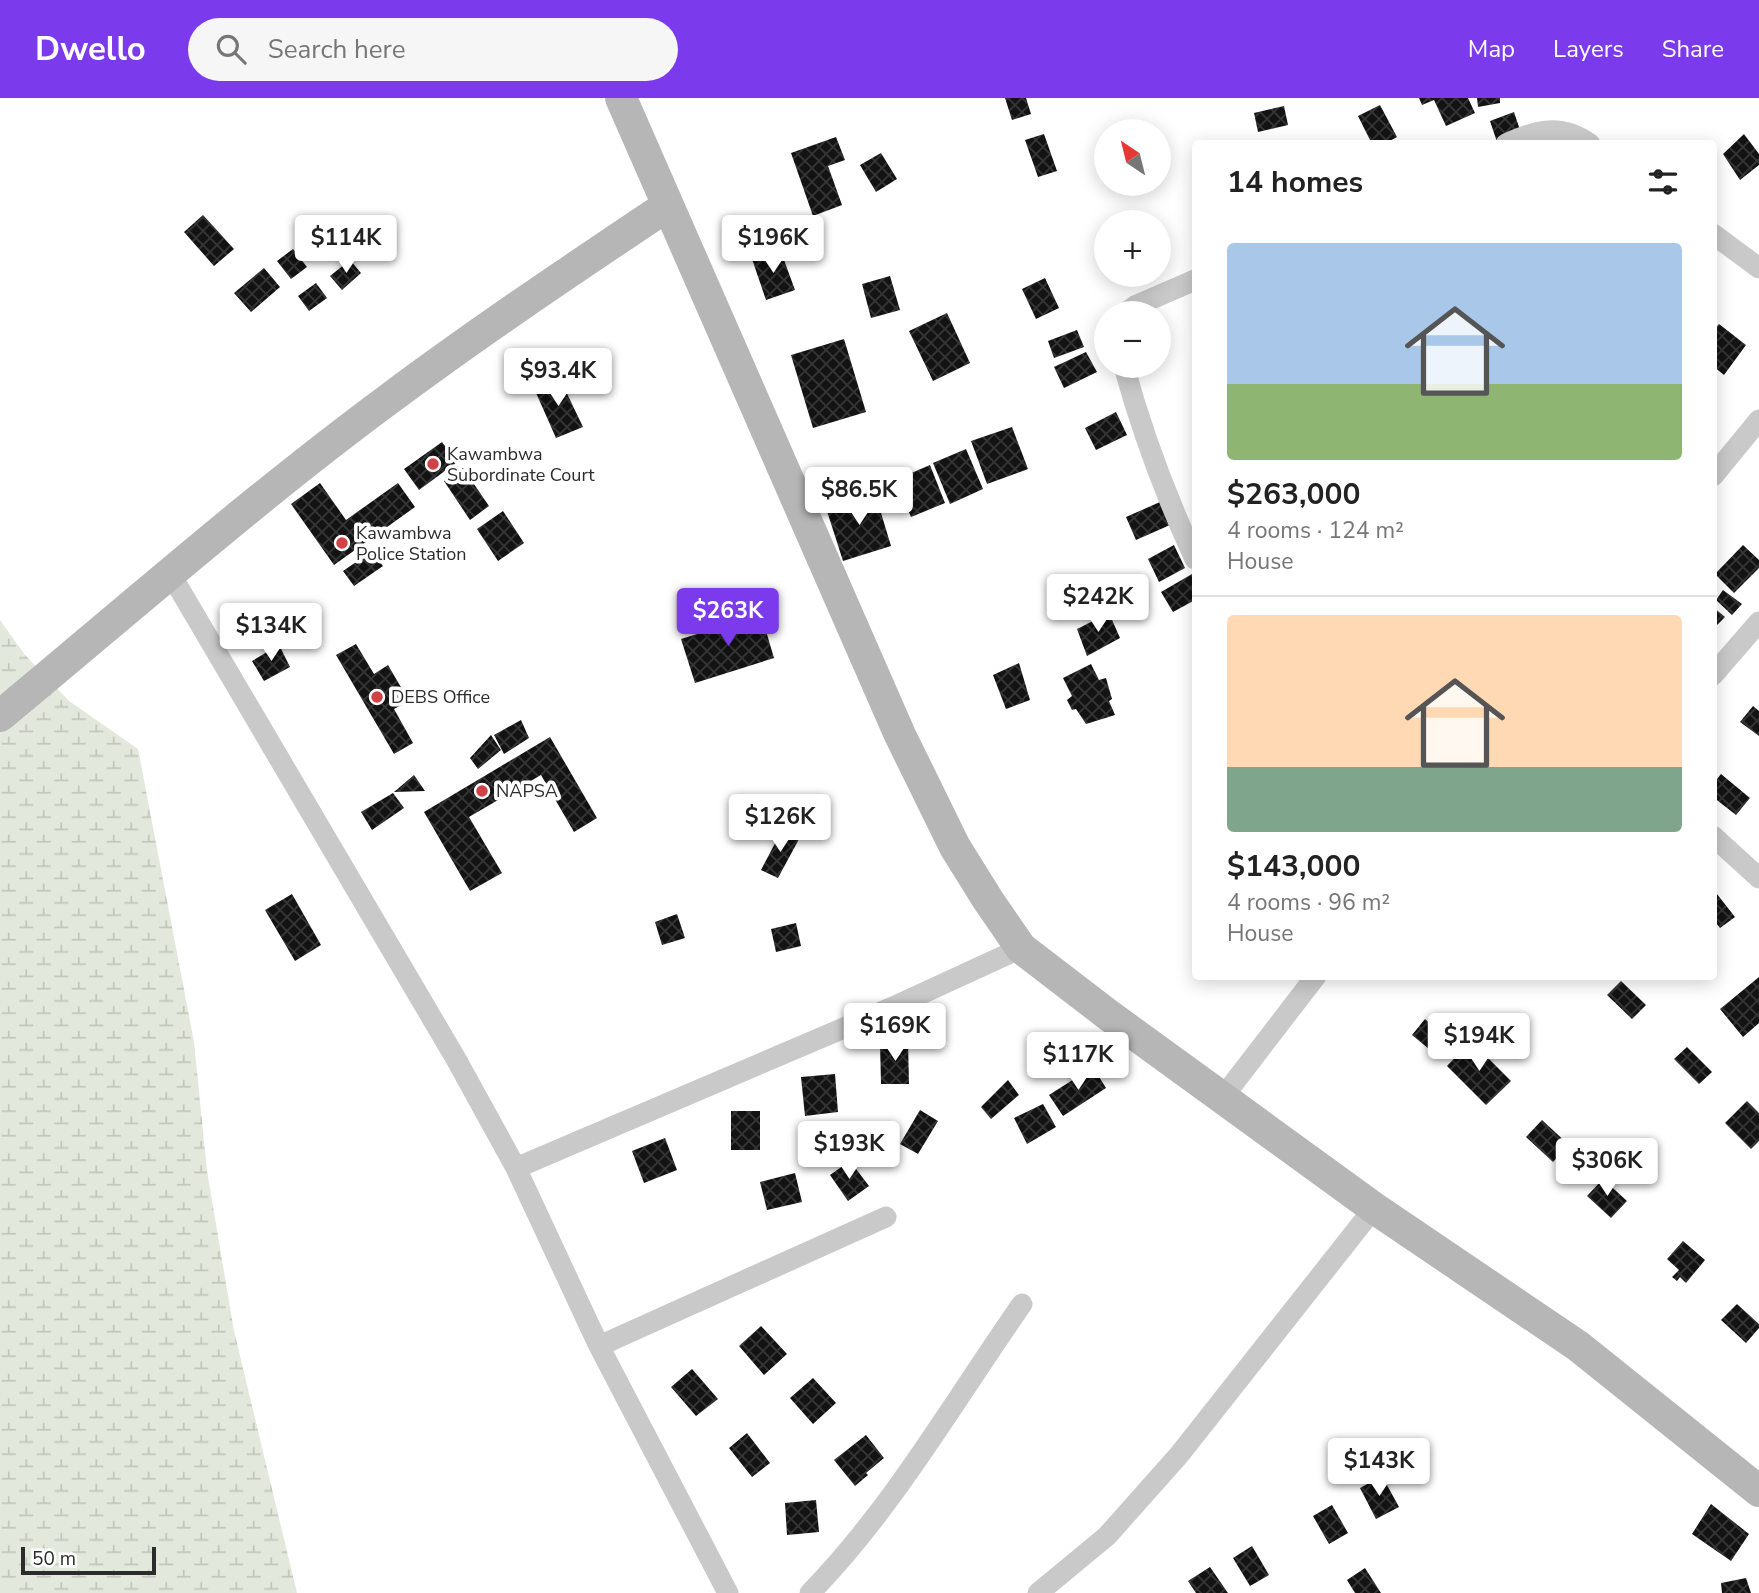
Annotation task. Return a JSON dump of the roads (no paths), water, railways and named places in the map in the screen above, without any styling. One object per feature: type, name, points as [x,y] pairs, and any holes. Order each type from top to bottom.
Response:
[{"type":"main road","points":[[621,98],[900,735],[955,847],[1021,948],[1107,1014],[1374,1208],[1578,1346],[1759,1491]]},
{"type":"main road","points":[[0,716],[170,573],[388,400],[532,296],[667,206]]},
{"type":"street","points":[[1515,140],[1531,133],[1557,129],[1584,140]]},
{"type":"street","points":[[1717,237],[1759,268]]},
{"type":"street","points":[[1147,301],[1192,281]]},
{"type":"street","points":[[1127,378],[1139,422],[1168,500],[1192,552]]},
{"type":"street","points":[[1717,471],[1759,420]]},
{"type":"street","points":[[170,573],[456,1059],[516,1168],[599,1346],[728,1593]]},
{"type":"street","points":[[1717,670],[1759,622]]},
{"type":"street","points":[[1717,840],[1759,878]]},
{"type":"street","points":[[516,1168],[881,1012],[1021,948]]},
{"type":"street","points":[[1223,1097],[1313,980]]},
{"type":"street","points":[[1038,1593],[1107,1535],[1179,1455],[1374,1208]]},
{"type":"street","points":[[599,1346],[886,1217]]},
{"type":"street","points":[[810,1593],[827,1576],[911,1470],[1022,1304]]},
{"type":"place","name":"Kawambwa Subordinate Court","points":[[433,464]]},
{"type":"place","name":"Kawambwa Police Station","points":[[342,543]]},
{"type":"place","name":"DEBS Office","points":[[377,697]]},
{"type":"place","name":"NAPSA","points":[[482,791]]}]
